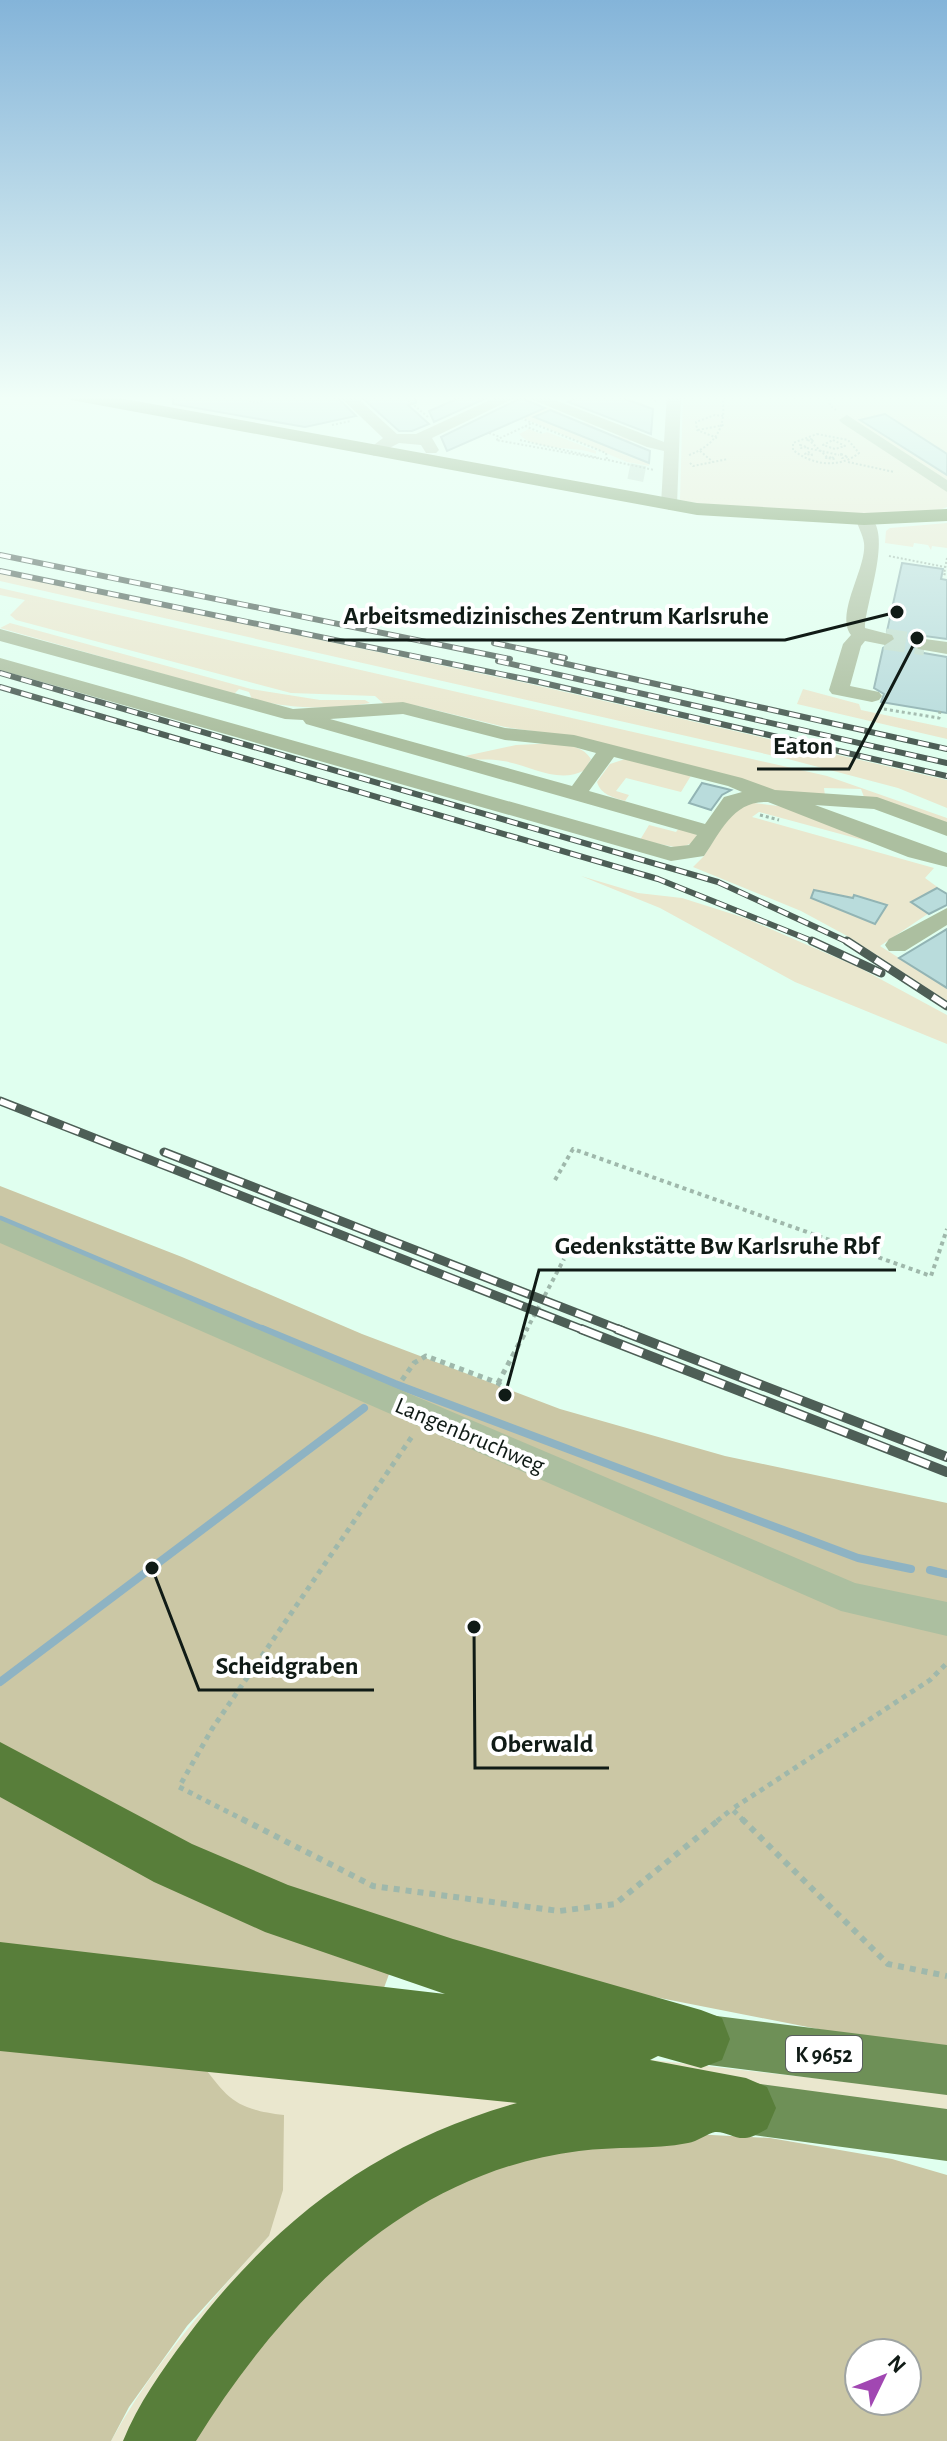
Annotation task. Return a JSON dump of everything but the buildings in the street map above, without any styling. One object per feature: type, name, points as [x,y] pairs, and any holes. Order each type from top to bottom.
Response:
[{"type":"highway","points":[[0,1768],[173,1863],[285,1912],[453,1968],[701,2039]]},
{"type":"highway","points":[[0,1971],[520,2032],[701,2039]]},
{"type":"highway","points":[[0,2022],[612,2083],[746,2108]]},
{"type":"highway","points":[[157,2441],[222,2341],[272,2283],[314,2242],[405,2178],[484,2141],[544,2126],[572,2121],[746,2108]]},
{"type":"main road","points":[[705,509],[864,519],[947,515]]},
{"type":"main road","name":"K 9652","points":[[701,2039],[947,2070]]},
{"type":"main road","points":[[746,2108],[947,2135]]},
{"type":"street","points":[[864,519],[873,545],[856,616],[856,629],[861,635],[885,639]]},
{"type":"street","points":[[0,635],[711,832]]},
{"type":"street","points":[[861,635],[852,644],[839,690],[876,702]]},
{"type":"street","points":[[925,645],[947,648]]},
{"type":"street","points":[[0,664],[663,852],[686,855],[696,851],[738,797],[771,796],[877,803],[947,829]]},
{"type":"street","points":[[292,715],[403,708],[505,734],[560,738],[735,782],[947,860]]},
{"type":"street","points":[[576,795],[609,750]]},
{"type":"street","points":[[897,945],[947,915]]},
{"type":"street","name":"Langenbruchweg","points":[[0,1231],[853,1599],[947,1619]]},
{"type":"path","points":[[872,553],[945,567]]},
{"type":"path","points":[[947,558],[944,574],[947,575]]},
{"type":"path","points":[[876,702],[939,718],[940,711]]},
{"type":"path","points":[[555,1180],[573,1149],[931,1276],[947,1229]]},
{"type":"path","points":[[498,1383],[564,1259]]},
{"type":"path","points":[[404,1377],[414,1363],[426,1356],[498,1383],[509,1391]]},
{"type":"path","points":[[426,1416],[212,1729],[179,1787],[373,1886],[559,1911],[615,1904],[732,1809],[930,1680],[947,1663]]},
{"type":"path","points":[[732,1809],[888,1964],[947,1976]]},
{"type":"shaded area","points":[[746,509],[940,509],[894,516]]},
{"type":"shaded area","points":[[947,523],[947,548],[932,546],[931,550],[928,545],[914,543],[913,547],[885,543],[886,531],[890,528]]},
{"type":"shaded area","points":[[0,573],[526,683],[947,780],[947,808],[898,788],[788,759],[0,581]]},
{"type":"shaded area","points":[[0,588],[827,776],[947,818],[947,823],[864,797],[861,789],[824,788],[825,796],[780,792],[573,737],[505,727],[419,706],[384,704],[375,696],[291,693],[16,620],[10,615],[25,600],[0,595]]},
{"type":"shaded area","points":[[10,623],[251,689],[320,700],[365,700],[370,703],[311,707],[252,699],[249,692],[239,689],[234,694],[0,628]]},
{"type":"shaded area","points":[[803,689],[859,704],[861,710],[947,728],[947,739],[797,704]]},
{"type":"shaded area","points":[[558,743],[577,748],[588,755],[591,759],[585,770],[554,775],[503,761],[465,756],[516,745]]},
{"type":"shaded area","points":[[625,759],[692,774],[681,792],[626,778],[616,791],[629,795],[625,801],[604,793],[597,782],[610,764]]},
{"type":"shaded area","points":[[746,802],[786,807],[885,846],[759,812],[752,817],[934,868],[925,878],[947,894],[947,901],[880,946],[947,988],[947,1001],[849,937],[801,911],[693,867],[704,856],[731,811]]},
{"type":"shaded area","points":[[649,825],[696,833],[698,841],[679,848],[640,840]]},
{"type":"shaded area","points":[[581,876],[638,893],[682,898],[745,918],[858,967],[947,1015],[947,1044],[795,982],[660,908]]},
{"type":"shaded area","points":[[0,1186],[182,1257],[362,1334],[560,1409],[725,1456],[947,1503],[947,2047],[833,2032],[599,1986],[230,1869],[0,1751]]},
{"type":"shaded area","points":[[0,1789],[392,1966],[381,1996],[0,1953]]},
{"type":"shaded area","points":[[0,1987],[947,2093],[947,2113]]},
{"type":"shaded area","points":[[0,2045],[199,2060],[234,2100],[267,2113],[284,2115],[283,2190],[269,2236],[187,2326],[129,2407],[111,2441],[0,2441]]},
{"type":"shaded area","points":[[199,2060],[499,2093],[528,2105],[137,2441],[111,2441],[164,2359],[269,2236],[254,2112],[226,2097]]},
{"type":"shaded area","points":[[655,2132],[770,2138],[892,2159],[947,2175],[947,2441],[181,2441],[329,2254],[486,2161]]},
{"type":"waterway","points":[[0,1219],[267,1331]]},
{"type":"waterway","points":[[262,1329],[395,1384],[858,1558],[911,1569]]},
{"type":"waterway","points":[[0,1682],[364,1408]]},
{"type":"waterway","points":[[930,1570],[947,1574]]},
{"type":"tunnel","points":[[885,639],[925,645]]},
{"type":"railway","points":[[0,555],[510,659]]},
{"type":"railway","points":[[0,571],[539,682],[947,776]]},
{"type":"railway","points":[[494,643],[565,658]]},
{"type":"railway","points":[[498,661],[947,763]]},
{"type":"railway","points":[[553,661],[947,749]]},
{"type":"railway","points":[[0,673],[718,882],[850,943]]},
{"type":"railway","points":[[0,687],[658,879],[817,943]]},
{"type":"railway","points":[[812,941],[881,973]]},
{"type":"railway","points":[[847,941],[947,1006]]},
{"type":"railway","points":[[0,1101],[586,1331]]},
{"type":"railway","points":[[164,1152],[623,1331]]},
{"type":"railway","points":[[581,1329],[947,1472]]},
{"type":"railway","points":[[617,1329],[947,1457]]},
{"type":"place","name":"Arbeitsmedizinisches Zentrum Karlsruhe","points":[[897,612]]},
{"type":"place","name":"Eaton","points":[[917,638]]},
{"type":"place","name":"Gedenkstätte Bw Karlsruhe Rbf","points":[[505,1395]]},
{"type":"place","name":"Scheidgraben","points":[[152,1568]]},
{"type":"place","name":"Oberwald","points":[[474,1627]]}]
